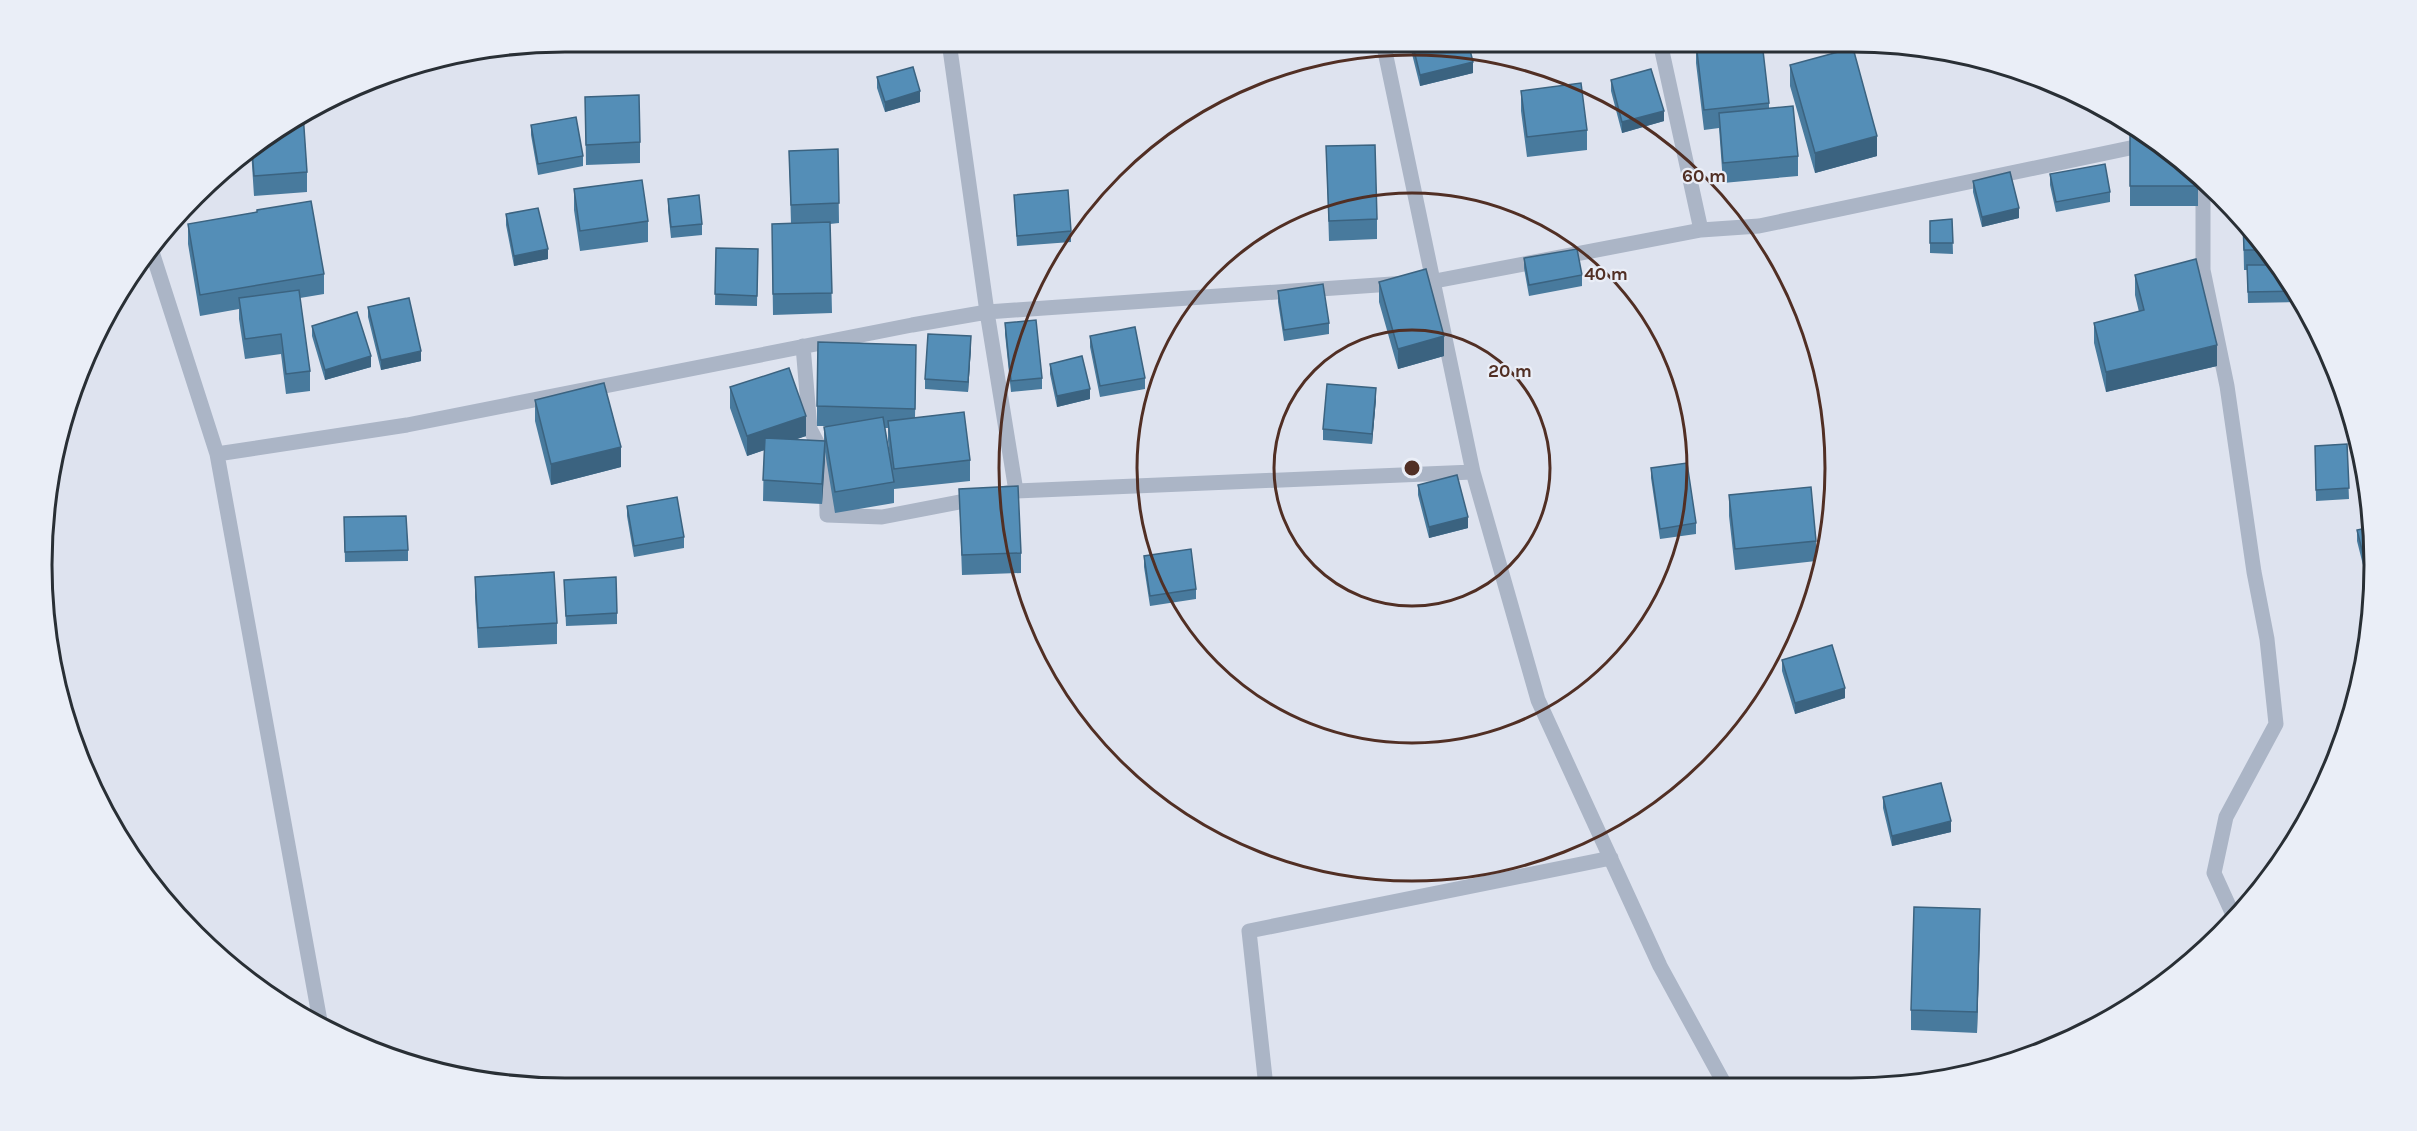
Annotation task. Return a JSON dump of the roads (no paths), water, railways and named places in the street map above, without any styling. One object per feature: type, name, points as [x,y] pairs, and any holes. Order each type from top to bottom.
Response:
[{"type":"street","points":[[950,52],[987,312],[1016,491]]},
{"type":"street","points":[[1385,52],[1435,281],[1473,472],[1538,700],[1660,966],[1721,1078]]},
{"type":"street","points":[[1662,52],[1701,230]]},
{"type":"street","points":[[217,454],[407,425],[803,346],[987,312],[1435,281],[1701,230],[1760,226],[2146,145]]},
{"type":"street","points":[[2204,193],[2203,270],[2227,386],[2254,572],[2267,639],[2276,723],[2226,817],[2214,873],[2231,910]]},
{"type":"street","points":[[154,259],[217,454],[319,1015]]},
{"type":"street","points":[[803,346],[810,429],[824,456],[826,467],[827,515],[882,517],[1016,491],[1473,472]]},
{"type":"street","points":[[1265,1078],[1249,931],[1611,858]]}]
